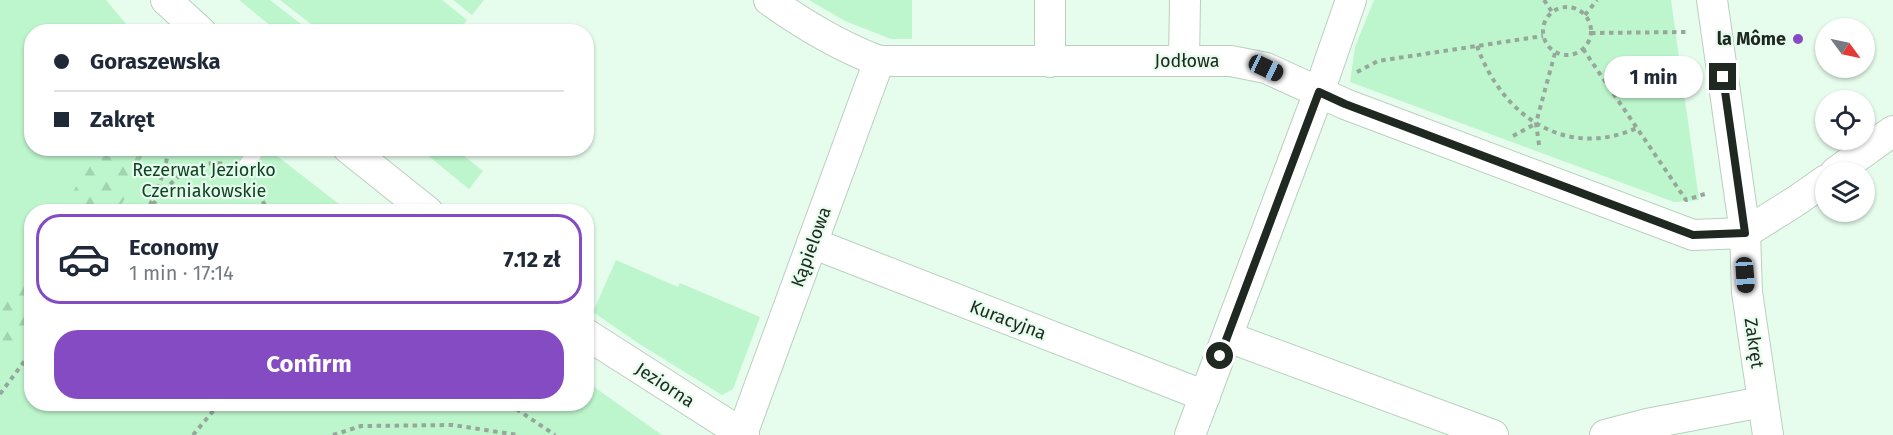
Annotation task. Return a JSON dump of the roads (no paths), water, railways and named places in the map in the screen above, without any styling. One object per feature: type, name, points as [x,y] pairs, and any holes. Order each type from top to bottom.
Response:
[{"type":"street","points":[[166,0],[192,24]]},
{"type":"street","name":"Jodłowa","points":[[769,0],[823,36],[879,61],[1232,61],[1266,68],[1345,104],[1693,235],[1745,233],[1815,188]]},
{"type":"street","points":[[1050,0],[1050,62]]},
{"type":"street","points":[[1184,61],[1185,0]]},
{"type":"street","points":[[1190,435],[1319,92],[1351,0]]},
{"type":"street","name":"Zakręt","points":[[1712,0],[1745,233],[1747,292],[1768,435]]},
{"type":"street","name":"Kąpielowa","points":[[743,435],[879,61]]},
{"type":"street","points":[[1850,162],[1893,130]]},
{"type":"street","points":[[358,156],[418,204]]},
{"type":"street","name":"Kuracyjna","points":[[812,243],[1205,396]]},
{"type":"street","points":[[1228,337],[1493,435]]},
{"type":"street","name":"Jeziorna","points":[[594,339],[743,435]]},
{"type":"street","points":[[1605,435],[1647,424],[1762,402]]},
{"type":"lane","points":[[238,167],[250,156]]},
{"type":"place","name":"la Môme","points":[[1798,39]]},
{"type":"park label","name":"Rezerwat Jeziorko Czerniakowskie","points":[[204,180]]}]
